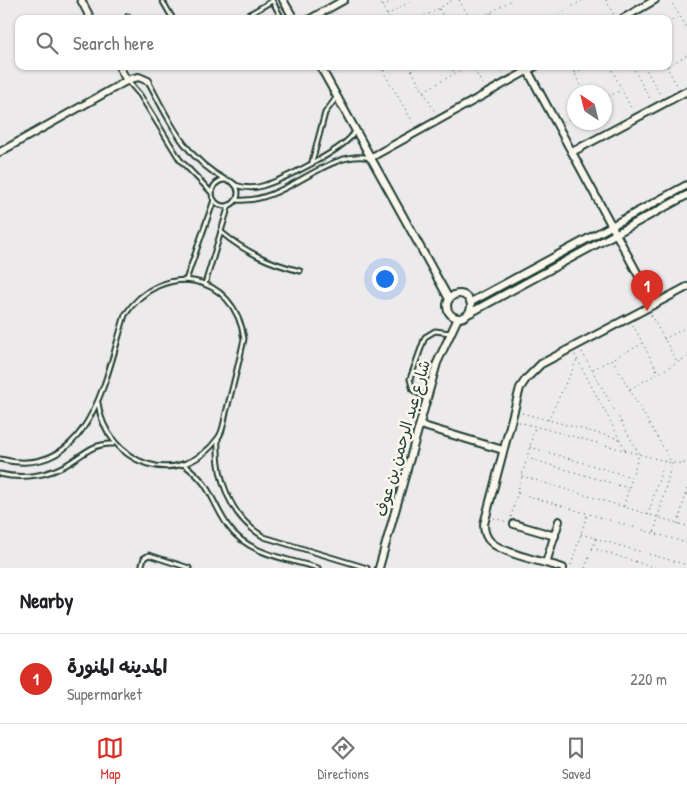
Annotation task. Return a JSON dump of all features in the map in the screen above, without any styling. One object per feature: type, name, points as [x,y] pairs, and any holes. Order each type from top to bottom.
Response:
[{"type":"street","points":[[80,0],[89,15]]},
{"type":"street","points":[[283,0],[292,15]]},
{"type":"street","points":[[317,15],[344,0]]},
{"type":"street","points":[[629,15],[656,0]]},
{"type":"street","points":[[121,70],[127,81]]},
{"type":"street","points":[[322,70],[449,299],[448,310],[453,317],[458,318],[470,313],[687,195]]},
{"type":"street","points":[[370,158],[528,71],[654,304]]},
{"type":"street","points":[[0,152],[127,81],[139,77],[148,81]]},
{"type":"street","points":[[572,152],[684,93]]},
{"type":"street","points":[[471,302],[687,185]]},
{"type":"street","points":[[563,568],[496,547],[491,543],[484,531],[486,516],[520,388],[533,371],[571,348],[687,287]]},
{"type":"street","points":[[449,299],[454,295],[463,294],[471,302]]},
{"type":"street","points":[[470,313],[471,302]]},
{"type":"street","name":"شارع عبد الرحمن بن عوف","points":[[379,568],[437,363],[458,318]]},
{"type":"street","points":[[420,425],[503,450]]},
{"type":"street","points":[[546,563],[559,522]]},
{"type":"street","points":[[514,524],[555,536]]},
{"type":"lane","points":[[162,0],[171,15]]},
{"type":"lane","points":[[248,15],[272,0],[280,15]]},
{"type":"lane","points":[[127,81],[140,95],[180,160],[212,193],[214,200],[186,280]]},
{"type":"lane","points":[[148,81],[184,146],[202,166],[235,185],[253,188],[262,187],[343,146],[355,131]]},
{"type":"lane","points":[[312,162],[325,114],[336,98]]},
{"type":"lane","points":[[214,200],[221,205],[229,205],[236,200],[263,199],[341,161],[356,157],[370,158]]},
{"type":"lane","points":[[212,193],[217,182],[226,180]]},
{"type":"lane","points":[[235,185],[238,191],[236,200]]},
{"type":"lane","points":[[205,284],[229,205]]},
{"type":"lane","points":[[221,232],[258,257],[276,265],[300,271]]},
{"type":"lane","points":[[0,459],[14,462],[40,460],[62,450],[81,434],[98,403],[125,315],[133,302],[144,292],[172,280],[186,280],[205,284],[220,293],[233,306],[243,327],[244,339],[218,438],[220,471],[226,491],[240,519],[264,537],[367,568]]},
{"type":"lane","points":[[427,399],[414,390],[410,379],[425,337],[435,331],[450,333]]},
{"type":"lane","points":[[98,403],[102,425],[114,444],[128,456],[145,464],[157,466],[182,464],[203,454],[218,438]]},
{"type":"lane","points":[[0,474],[12,477],[44,474],[71,462],[92,447],[103,443],[114,444]]},
{"type":"lane","points":[[182,464],[206,484],[229,528],[243,540],[259,550],[318,568]]},
{"type":"lane","points":[[141,568],[144,558],[149,555],[189,568]]},
{"type":"path","points":[[379,0],[387,15],[413,0]]},
{"type":"path","points":[[382,6],[393,0]]},
{"type":"path","points":[[427,15],[453,0]]},
{"type":"path","points":[[464,0],[460,1],[468,15]]},
{"type":"path","points":[[485,15],[512,0]]},
{"type":"path","points":[[557,15],[583,0]]},
{"type":"path","points":[[606,0],[614,15]]},
{"type":"path","points":[[670,0],[687,28]]},
{"type":"path","points":[[439,8],[443,15]]},
{"type":"path","points":[[672,21],[680,16]]},
{"type":"path","points":[[672,63],[687,55]]},
{"type":"path","points":[[411,70],[440,120]]},
{"type":"path","points":[[452,70],[454,74]]},
{"type":"path","points":[[423,91],[461,70]]},
{"type":"path","points":[[474,70],[487,93]]},
{"type":"path","points":[[500,70],[507,82]]},
{"type":"path","points":[[572,70],[580,85]]},
{"type":"path","points":[[574,74],[581,70]]},
{"type":"path","points":[[612,70],[636,118]]},
{"type":"path","points":[[634,70],[655,108]]},
{"type":"path","points":[[646,70],[664,104]]},
{"type":"path","points":[[670,70],[684,93]]},
{"type":"path","points":[[383,71],[418,132]]},
{"type":"path","points":[[612,95],[622,90]]},
{"type":"path","points":[[558,126],[567,120]]},
{"type":"path","points":[[647,308],[677,363]]},
{"type":"path","points":[[629,318],[659,373]]},
{"type":"path","points":[[664,339],[687,327]]},
{"type":"path","points":[[591,370],[643,343]]},
{"type":"path","points":[[578,344],[638,454],[623,508]]},
{"type":"path","points":[[571,348],[626,451]]},
{"type":"path","points":[[629,390],[687,357]]},
{"type":"path","points":[[548,420],[577,360]]},
{"type":"path","points":[[612,360],[672,463],[654,533]]},
{"type":"path","points":[[513,410],[620,439]]},
{"type":"path","points":[[511,419],[672,463],[687,463]]},
{"type":"path","points":[[486,516],[510,523],[535,426]]},
{"type":"path","points":[[530,447],[632,477]]},
{"type":"path","points":[[527,458],[629,489]]},
{"type":"path","points":[[648,515],[664,461]]},
{"type":"path","points":[[522,476],[687,526]]},
{"type":"path","points":[[678,524],[687,489]]},
{"type":"path","points":[[518,493],[687,543]]},
{"type":"path","points":[[682,507],[687,509]]},
{"type":"path","points":[[570,568],[588,514]]},
{"type":"path","points":[[581,534],[641,552]]},
{"type":"path","points":[[585,568],[596,538]]},
{"type":"path","points":[[592,548],[656,568]]},
{"type":"path","points":[[649,554],[687,565]]},
{"type":"place","name":"المدينه المنورة","points":[[647,311]]}]
